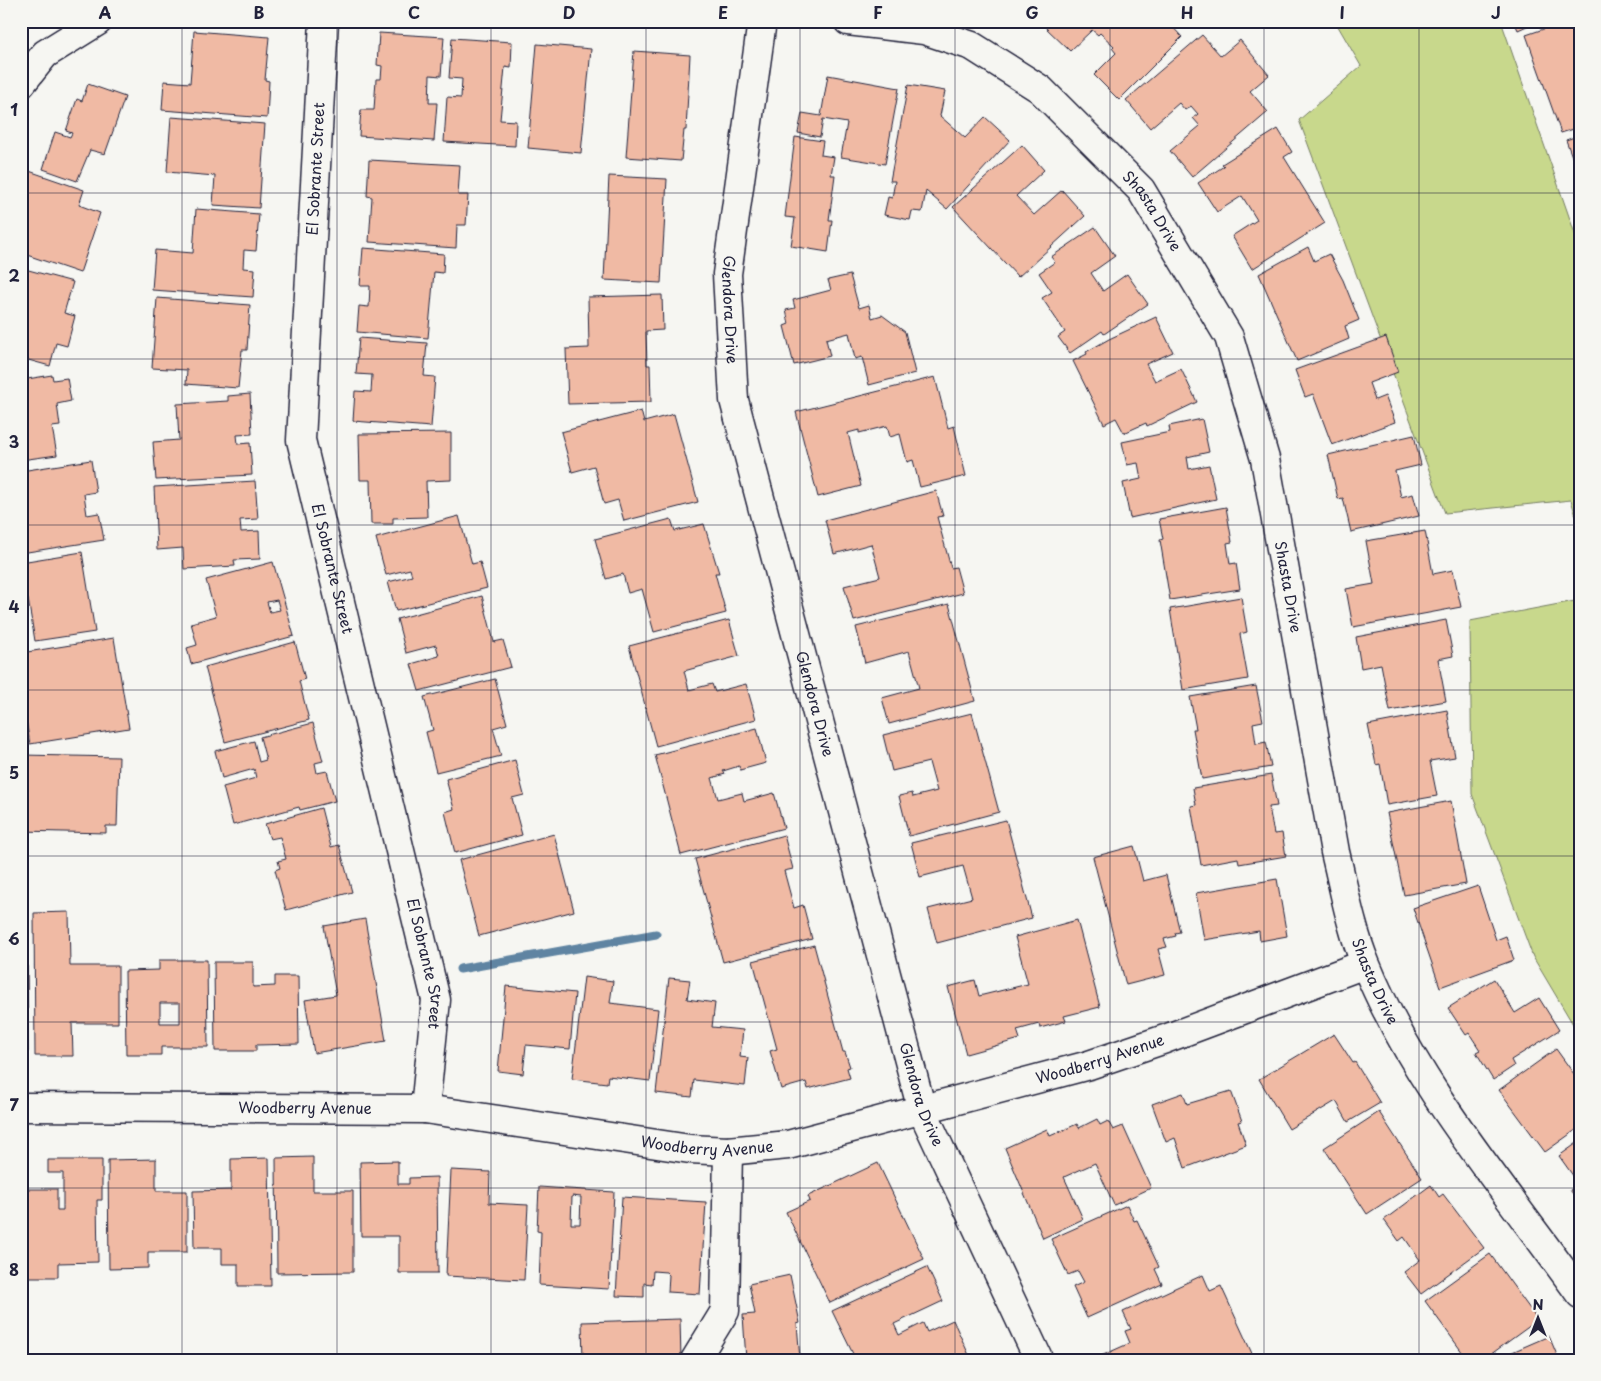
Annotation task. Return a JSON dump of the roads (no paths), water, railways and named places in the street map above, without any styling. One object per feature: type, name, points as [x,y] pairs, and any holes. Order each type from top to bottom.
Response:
[{"type":"street","points":[[21,84],[46,54],[98,21]]},
{"type":"street","name":"El Sobrante Street","points":[[324,21],[301,440],[436,1000],[425,1109]]},
{"type":"street","name":"Glendora Drive","points":[[762,21],[727,274],[734,400],[922,1110],[1039,1360]]},
{"type":"street","name":"Shasta Drive","points":[[848,21],[924,30],[972,46],[1040,89],[1142,190],[1230,337],[1265,459],[1330,825],[1349,909],[1366,964],[1393,1020],[1424,1074],[1472,1147],[1580,1294]]},
{"type":"street","name":"Woodberry Avenue","points":[[21,1107],[425,1109],[690,1150],[728,1151],[788,1145],[1089,1065],[1366,964]]},
{"type":"street","points":[[694,1360],[725,1311],[728,1151]]},
{"type":"waterway","points":[[460,969],[656,934]]}]
